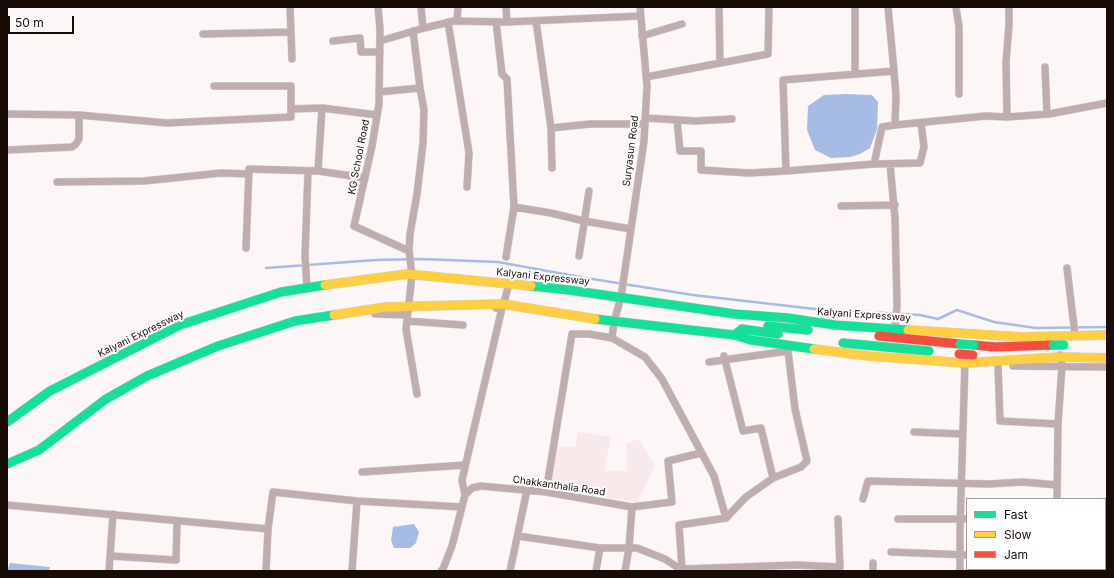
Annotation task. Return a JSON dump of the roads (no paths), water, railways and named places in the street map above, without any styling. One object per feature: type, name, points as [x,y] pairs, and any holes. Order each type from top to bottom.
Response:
[{"type":"highway","name":"Kalyani Expressway","points":[[7,422],[50,391],[180,325],[281,292],[407,274],[621,297],[742,315],[788,318],[835,325],[896,324],[968,333],[1023,336],[1075,333],[1107,335]]},
{"type":"highway","points":[[7,464],[39,450],[106,398],[147,376],[218,346],[295,321],[386,307],[408,312],[502,306],[614,322],[734,335],[787,347],[965,365],[1060,353],[1107,343]]},
{"type":"highway","points":[[742,315],[746,324],[1107,358]]},
{"type":"highway","points":[[734,335],[742,329],[812,339]]},
{"type":"highway","points":[[835,342],[993,357],[1060,353],[1107,353]]},
{"type":"street","points":[[290,7],[292,58]]},
{"type":"street","name":"KG School Road","points":[[378,7],[380,52],[377,115],[372,146],[354,226],[409,251]]},
{"type":"street","points":[[421,7],[423,28]]},
{"type":"street","points":[[457,21],[458,7]]},
{"type":"street","points":[[506,7],[507,22]]},
{"type":"street","name":"Suryasun Road","points":[[612,338],[614,322],[621,297],[644,141],[647,86],[640,7]]},
{"type":"street","points":[[719,7],[720,63]]},
{"type":"street","points":[[646,77],[768,54],[769,7]]},
{"type":"street","points":[[854,74],[855,7]]},
{"type":"street","points":[[888,7],[896,96],[895,125]]},
{"type":"street","points":[[956,7],[959,27],[959,94]]},
{"type":"street","points":[[1007,117],[1006,62],[1009,7]]},
{"type":"street","points":[[380,41],[423,28],[457,21],[507,22],[640,16]]},
{"type":"street","points":[[536,21],[551,128],[552,168]]},
{"type":"street","points":[[448,22],[469,153],[467,187]]},
{"type":"street","points":[[496,22],[502,74],[507,79],[514,207],[506,257]]},
{"type":"street","points":[[642,36],[682,24]]},
{"type":"street","points":[[413,31],[424,110],[423,143],[417,194],[410,234],[409,251],[412,275],[406,329],[417,394]]},
{"type":"street","points":[[203,34],[291,32]]},
{"type":"street","points":[[333,41],[360,38],[361,52],[380,52]]},
{"type":"street","points":[[1045,67],[1047,114]]},
{"type":"street","points":[[786,171],[783,80],[894,71]]},
{"type":"street","points":[[7,114],[79,115],[167,124],[291,118],[291,86],[214,86]]},
{"type":"street","points":[[379,92],[420,88]]},
{"type":"street","points":[[874,164],[882,127],[986,116],[1007,117],[1047,114],[1107,103]]},
{"type":"street","points":[[291,109],[322,108],[377,115]]},
{"type":"street","points":[[318,171],[322,108]]},
{"type":"street","points":[[7,150],[72,146],[76,144],[78,139],[79,115]]},
{"type":"street","points":[[551,128],[645,121],[732,119]]},
{"type":"street","points":[[677,120],[680,152],[701,151],[701,170],[749,173],[874,164],[920,163],[924,148],[921,123]]},
{"type":"street","points":[[890,164],[895,205],[896,324]]},
{"type":"street","points":[[246,248],[249,168],[308,172],[318,171],[365,178]]},
{"type":"street","points":[[307,288],[305,256],[308,172]]},
{"type":"street","points":[[57,182],[144,181],[221,173],[249,174]]},
{"type":"street","points":[[579,256],[589,191]]},
{"type":"street","points":[[841,206],[895,205]]},
{"type":"street","points":[[514,207],[551,212],[584,221],[631,229]]},
{"type":"street","points":[[1067,268],[1075,333]]},
{"type":"street","points":[[441,571],[452,546],[462,508],[465,495],[462,480],[465,465],[502,306],[509,284]]},
{"type":"street","points":[[312,323],[377,314],[408,312],[463,325]]},
{"type":"street","points":[[960,571],[963,555],[964,519],[961,483],[965,365],[968,333]]},
{"type":"street","points":[[546,492],[572,334],[588,334],[612,338],[645,357],[662,379],[714,476],[726,518]]},
{"type":"street","points":[[1057,335],[1060,353],[1057,498]]},
{"type":"street","points":[[682,570],[679,524],[726,518],[746,497],[773,478],[801,467],[807,461],[795,409],[787,347],[709,362]]},
{"type":"street","points":[[965,365],[998,366],[1060,353],[1107,367]]},
{"type":"street","points":[[725,358],[743,431],[762,428],[773,478]]},
{"type":"street","points":[[998,366],[1000,421],[1058,424]]},
{"type":"street","points":[[914,432],[963,434]]},
{"type":"street","name":"Chakkanthalia Road","points":[[465,495],[472,488],[481,486],[546,492],[632,507],[672,502],[668,461],[701,452]]},
{"type":"street","points":[[362,472],[465,465]]},
{"type":"street","points":[[864,499],[868,481],[989,484],[1024,482],[1057,486]]},
{"type":"street","points":[[510,571],[527,490]]},
{"type":"street","points":[[266,571],[268,529],[273,492],[357,501],[462,508]]},
{"type":"street","points":[[352,571],[357,501]]},
{"type":"street","points":[[7,504],[268,529]]},
{"type":"street","points":[[626,571],[632,507]]},
{"type":"street","points":[[109,571],[112,514]]},
{"type":"street","points":[[518,536],[600,548],[637,548],[665,560],[682,570],[797,565],[840,567],[838,519]]},
{"type":"street","points":[[898,519],[964,519]]},
{"type":"street","points":[[110,556],[176,560],[177,521]]},
{"type":"street","points":[[596,571],[600,548]]},
{"type":"street","points":[[891,552],[963,555]]},
{"type":"street","points":[[873,563],[873,571]]},
{"type":"water","points":[[824,95],[872,95],[878,102],[877,129],[870,148],[860,154],[850,157],[831,158],[815,150],[807,130],[808,106]]},
{"type":"water","points":[[414,524],[419,532],[416,543],[410,548],[394,548],[391,540],[393,527]]},
{"type":"water","points":[[10,563],[50,567],[49,571],[7,571]]},
{"type":"waterway","points":[[266,268],[376,260],[421,259],[498,262],[693,295],[815,309],[920,315],[938,319],[957,310],[994,322],[1036,328],[1107,327]]}]
